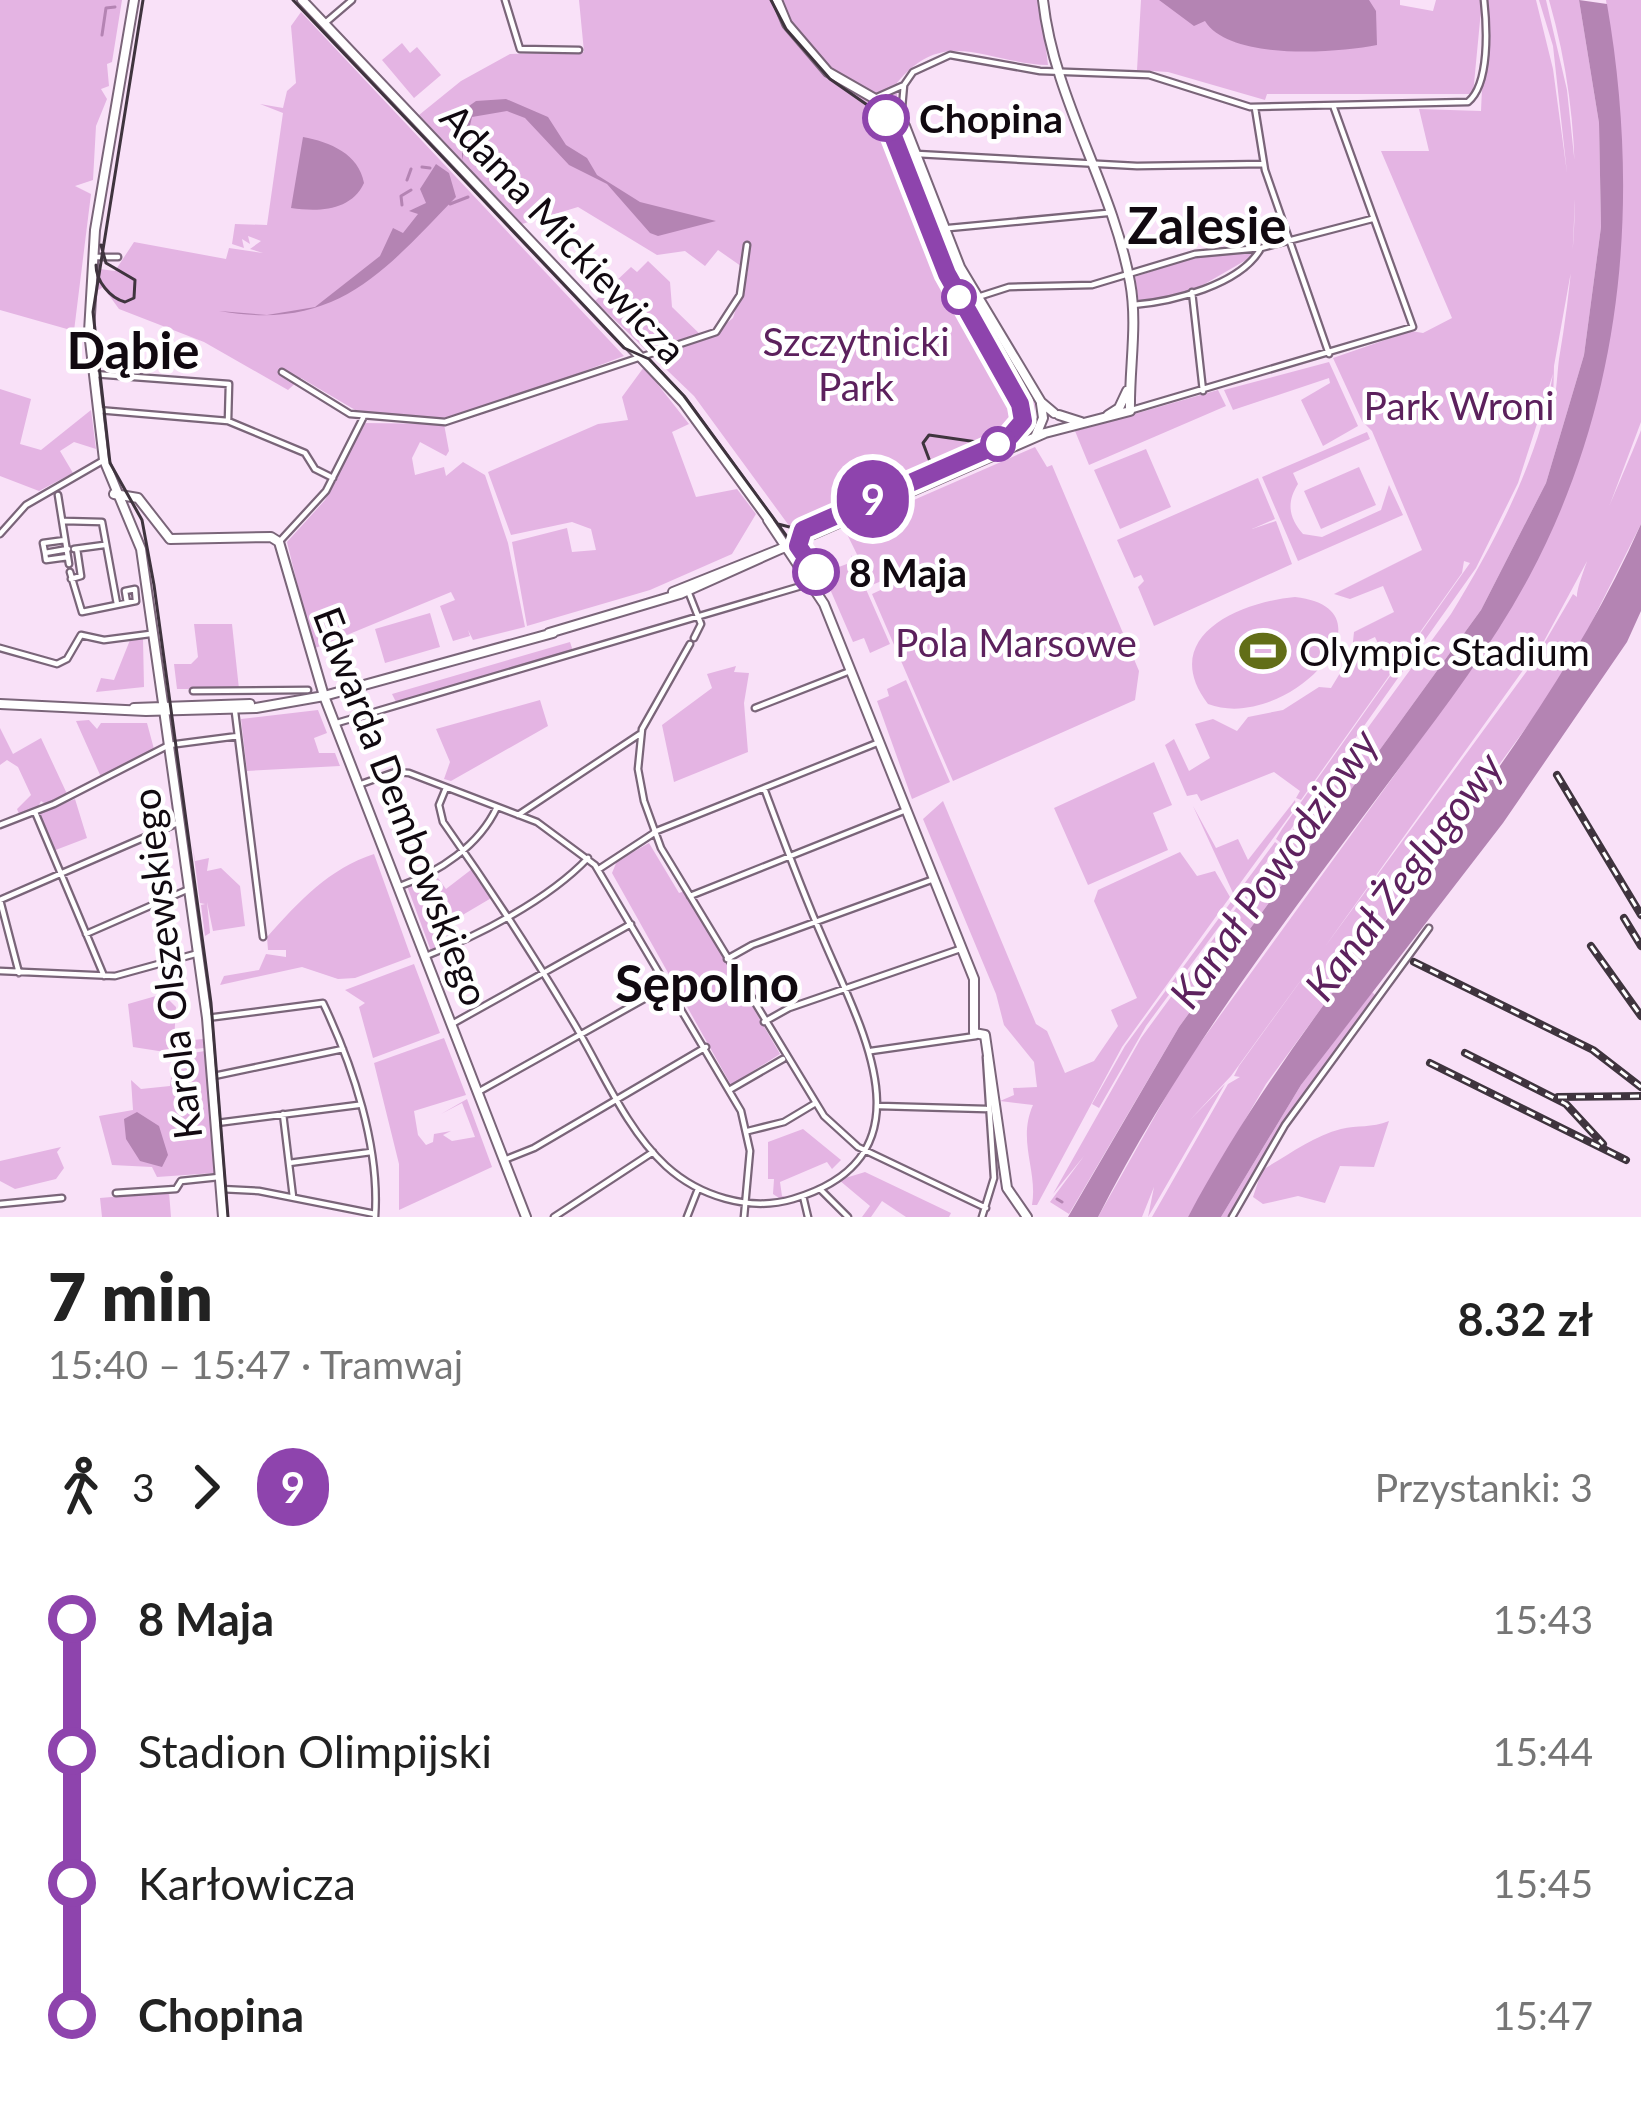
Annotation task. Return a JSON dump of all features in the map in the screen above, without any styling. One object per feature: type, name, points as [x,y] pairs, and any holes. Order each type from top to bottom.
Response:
[{"type":"main road","name":"Karola Olszewskiego","points":[[134,0],[92,256],[88,312],[104,460],[114,494],[140,545],[154,634],[207,1018],[223,1217]]},
{"type":"main road","name":"Adama Mickiewicza","points":[[302,0],[688,408],[811,582],[962,948],[978,991],[972,996],[981,1035]]},
{"type":"main road","points":[[777,0],[787,23],[828,72],[901,121],[943,230],[976,299],[1041,402],[1059,415],[1082,422]]},
{"type":"main road","points":[[661,599],[1033,438],[1124,409],[1131,378],[1129,277],[1054,72],[1043,0]]},
{"type":"main road","points":[[1033,438],[1042,420],[1041,402]]},
{"type":"main road","points":[[1042,420],[1059,415]]},
{"type":"main road","points":[[1054,431],[1059,415]]},
{"type":"main road","points":[[1042,420],[1054,431]]},
{"type":"main road","points":[[114,494],[136,497],[158,530],[175,541],[271,537],[279,542]]},
{"type":"main road","name":"Edwarda Dembowskiego","points":[[279,542],[323,696],[362,784],[526,1217]]},
{"type":"main road","points":[[164,707],[235,710],[323,696],[688,591],[786,546]]},
{"type":"main road","points":[[0,704],[270,705]]},
{"type":"main road","points":[[981,1035],[988,1052],[1007,1188],[1027,1217]]},
{"type":"main road","points":[[1010,1217],[1018,1209]]},
{"type":"street","points":[[324,24],[352,0]]},
{"type":"street","points":[[505,0],[520,50],[579,50]]},
{"type":"street","points":[[873,98],[904,86],[926,61],[950,55],[1054,72],[1149,75],[1255,108],[1334,108],[1342,101],[1471,100],[1484,57],[1484,0]]},
{"type":"street","points":[[901,121],[904,86]]},
{"type":"street","points":[[1255,108],[1264,164],[1329,355]]},
{"type":"street","points":[[1124,409],[1203,391],[1413,327],[1414,317],[1372,219],[1334,108]]},
{"type":"street","points":[[917,154],[1090,164],[1264,164]]},
{"type":"street","points":[[943,230],[989,220],[1067,220],[1108,213]]},
{"type":"street","points":[[976,299],[1009,287],[1074,287],[1129,277],[1215,249],[1261,248],[1372,219]]},
{"type":"street","points":[[282,372],[350,415],[460,420],[638,353],[699,339],[723,327],[741,290],[747,245]]},
{"type":"street","points":[[1133,305],[1192,292],[1232,273],[1261,248]]},
{"type":"street","points":[[92,256],[118,257]]},
{"type":"street","points":[[1192,292],[1203,391]]},
{"type":"street","points":[[93,374],[229,384],[228,421]]},
{"type":"street","points":[[98,410],[228,421],[305,453],[315,470],[333,478]]},
{"type":"street","points":[[350,415],[354,430]]},
{"type":"street","points":[[279,542],[333,478],[363,418]]},
{"type":"street","points":[[0,534],[26,505],[104,460]]},
{"type":"street","points":[[58,495],[82,612],[127,602],[125,591],[111,593]]},
{"type":"street","points":[[64,521],[102,522],[111,593],[117,604]]},
{"type":"street","points":[[67,540],[44,543],[46,560],[69,562],[81,576],[77,549]]},
{"type":"street","points":[[69,562],[77,549],[104,544]]},
{"type":"street","points":[[337,723],[699,620],[811,582]]},
{"type":"street","points":[[688,591],[699,620],[692,641],[640,734],[638,776],[654,833],[814,1103],[862,1150],[986,1208]]},
{"type":"street","points":[[0,648],[57,664],[67,659],[81,635],[104,640],[154,634]]},
{"type":"street","points":[[755,708],[851,671]]},
{"type":"street","points":[[269,690],[270,705]]},
{"type":"street","points":[[193,691],[308,690]]},
{"type":"street","points":[[235,710],[263,937]]},
{"type":"street","points":[[518,815],[640,734]]},
{"type":"street","points":[[0,825],[169,746],[238,736]]},
{"type":"street","points":[[598,869],[654,833],[879,742]]},
{"type":"street","points":[[362,784],[402,772],[555,832],[598,869],[731,1089],[748,1131],[744,1217]]},
{"type":"street","points":[[446,788],[441,817],[509,913],[653,1152],[698,1188],[746,1202],[803,1196],[837,1179],[862,1150],[879,1106],[871,1051],[764,788]]},
{"type":"street","points":[[400,886],[430,874],[464,849],[487,826],[497,807]]},
{"type":"street","points":[[690,896],[906,810]]},
{"type":"street","points":[[35,812],[104,976]]},
{"type":"street","points":[[19,973],[0,900],[180,821]]},
{"type":"street","points":[[426,956],[509,913],[588,858]]},
{"type":"street","points":[[727,959],[934,879]]},
{"type":"street","points":[[86,934],[189,889]]},
{"type":"street","points":[[452,1024],[632,923]]},
{"type":"street","points":[[1232,1217],[1285,1125],[1429,928]]},
{"type":"street","points":[[764,1022],[962,948]]},
{"type":"street","points":[[0,971],[104,976],[198,953]]},
{"type":"street","points":[[478,1092],[669,985]]},
{"type":"street","points":[[207,1018],[321,1002],[343,1049],[371,1152],[375,1216],[293,1197],[221,1190]]},
{"type":"street","points":[[871,1051],[981,1035]]},
{"type":"street","points":[[504,1160],[706,1047]]},
{"type":"street","points":[[213,1076],[343,1049]]},
{"type":"street","points":[[731,1089],[784,1058]]},
{"type":"street","points":[[982,1217],[994,1172],[986,1109],[987,1069]]},
{"type":"street","points":[[748,1131],[784,1123],[814,1103]]},
{"type":"street","points":[[217,1123],[358,1105]]},
{"type":"street","points":[[879,1106],[986,1109]]},
{"type":"street","points":[[283,1114],[293,1197]]},
{"type":"street","points":[[289,1163],[371,1152]]},
{"type":"street","points":[[554,1217],[653,1152]]},
{"type":"street","points":[[116,1193],[171,1189],[181,1180],[220,1178]]},
{"type":"street","points":[[687,1217],[698,1188]]},
{"type":"street","points":[[820,1189],[848,1217]]},
{"type":"street","points":[[803,1196],[808,1217]]},
{"type":"street","points":[[0,1204],[62,1198]]},
{"type":"green space","points":[[0,0],[122,0],[112,62],[107,64],[109,86],[101,89],[107,99],[96,126],[93,180],[75,186],[91,194],[74,331],[0,310]]},
{"type":"green space","name":"Szczytnicki Park","points":[[579,0],[1040,0],[1048,65],[949,51],[914,65],[897,83],[897,121],[929,209],[966,289],[1035,403],[1035,428],[1022,427],[1013,441],[973,459],[790,527],[694,396],[595,301],[631,267],[637,272],[648,261],[670,282],[672,307],[706,340],[733,318],[748,271],[718,250],[705,266],[685,251],[657,255],[578,207],[522,224],[419,115],[461,81],[510,54],[584,52]]},
{"type":"green space","points":[[1141,0],[1400,0],[1400,5],[1433,11],[1436,0],[1482,0],[1473,94],[1267,94],[1265,100],[1168,72],[1137,70]]},
{"type":"green space","name":"Park Wroni","points":[[1486,0],[1536,0],[1553,69],[1567,173],[1553,46],[1539,0],[1546,0],[1567,90],[1574,156],[1568,90],[1549,0],[1579,0],[1599,123],[1601,227],[1584,355],[1546,483],[1481,610],[1179,1027],[1069,1214],[1050,1202],[1084,1156],[1053,1194],[1141,1038],[1468,586],[1526,468],[1553,374],[1518,483],[1476,568],[1281,843],[1276,839],[1282,829],[1470,563],[1464,561],[1462,573],[1301,800],[1296,798],[1300,791],[1274,772],[1201,801],[1197,794],[1187,796],[1165,745],[1174,739],[1189,771],[1210,758],[1195,724],[1213,719],[1237,731],[1248,717],[1283,710],[1319,687],[1331,688],[1351,655],[1358,653],[1352,651],[1354,632],[1394,612],[1383,586],[1350,599],[1334,594],[1422,550],[1372,431],[1362,421],[1333,358],[1411,331],[1423,333],[1452,318],[1381,151],[1429,151],[1419,109],[1481,111]],"holes":[[[1571,274],[1556,388],[1553,404],[1554,366]],[[1375,637],[1380,648],[1360,653],[1362,643]]]},
{"type":"green space","points":[[1606,0],[1641,0],[1641,422],[1609,507],[1641,430],[1641,524],[1566,673],[1266,1084],[1188,1217],[1152,1217],[1228,1084],[1240,1077],[1234,1076],[1239,1066],[1320,954],[1231,1076],[1189,1121],[1225,1084],[1148,1217],[1154,1187],[1142,1217],[1098,1217],[1182,1068],[1483,653],[1527,574],[1589,417],[1607,339],[1617,259],[1620,176]],"holes":[[[1588,560],[1577,597],[1573,594],[1532,664],[1324,948],[1544,641]]]},
{"type":"green space","points":[[301,12],[624,356],[474,413],[439,420],[367,417],[301,378],[288,390],[204,342],[119,309],[103,287],[97,291],[100,269],[115,271],[134,242],[226,259],[229,248],[263,253],[250,249],[261,241],[248,236],[250,244],[242,239],[244,248],[232,244],[235,224],[267,225],[283,113],[260,104],[283,108],[287,91],[296,83],[291,26]]},
{"type":"green space","points":[[402,43],[410,53],[417,47],[441,75],[414,98],[382,60]]},
{"type":"green space","points":[[1253,249],[1253,256],[1196,289],[1139,303],[1135,277],[1195,256]]},
{"type":"green space","points":[[1329,362],[1358,426],[1323,446],[1301,400],[1330,383],[1329,378],[1233,410],[1224,390]]},
{"type":"green space","points":[[644,367],[689,424],[672,432],[696,497],[737,489],[756,514],[732,554],[650,590],[527,626],[512,542],[567,528],[572,552],[596,550],[591,529],[572,522],[511,535],[488,472],[598,424],[628,420],[622,397]]},
{"type":"green space","points":[[0,389],[31,399],[20,444],[41,450],[91,410],[96,449],[74,442],[60,451],[73,473],[39,491],[0,476]]},
{"type":"green space","points":[[1218,390],[1226,406],[1089,465],[1075,431]]},
{"type":"green space","points":[[363,423],[444,424],[449,451],[446,456],[420,442],[412,458],[415,475],[444,467],[446,476],[463,462],[485,475],[508,543],[525,627],[473,640],[468,630],[470,636],[453,641],[440,606],[455,600],[451,592],[313,649],[287,542],[325,500]]},
{"type":"green space","points":[[1367,432],[1370,439],[1293,473],[1298,484],[1291,504],[1295,522],[1303,534],[1322,537],[1381,510],[1389,485],[1403,515],[1298,561],[1262,477]]},
{"type":"green space","name":"Pola Marsowe","points":[[1035,447],[1047,467],[1052,465],[1139,671],[1135,700],[953,781],[872,594],[902,580],[898,574],[872,585],[845,530]]},
{"type":"green space","points":[[1146,449],[1171,507],[1120,529],[1094,470]]},
{"type":"green space","points":[[1359,467],[1376,505],[1321,529],[1304,491]]},
{"type":"green space","points":[[1258,478],[1275,519],[1252,529],[1276,521],[1292,564],[1154,626],[1138,587],[1144,581],[1141,575],[1134,578],[1117,540]]},
{"type":"green space","points":[[851,555],[890,644],[870,653],[864,638],[853,642],[823,573],[852,562]]},
{"type":"green space","name":"Olympic Stadium","points":[[1295,597],[1325,606],[1338,623],[1335,644],[1321,666],[1270,702],[1239,709],[1208,704],[1195,681],[1192,661],[1210,629],[1248,607]]},
{"type":"green space","points":[[430,613],[440,647],[385,663],[375,629]]},
{"type":"green space","points":[[194,624],[232,624],[239,689],[177,689],[174,664],[191,664],[198,657]]},
{"type":"green space","points":[[143,639],[144,687],[96,692],[101,678],[114,680],[130,640]]},
{"type":"green space","points":[[570,642],[573,651],[396,702],[392,694]]},
{"type":"green space","points":[[736,666],[734,672],[749,673],[744,703],[748,752],[674,782],[662,725],[712,688],[707,674]]},
{"type":"green space","points":[[906,680],[950,782],[912,799],[877,701],[889,696],[887,689]]},
{"type":"green space","points":[[540,700],[548,726],[451,781],[444,779],[450,762],[436,729]]},
{"type":"green space","points":[[318,710],[327,733],[314,738],[319,753],[335,753],[340,766],[247,771],[241,719]]},
{"type":"green space","points":[[89,720],[97,729],[101,723],[147,723],[154,749],[101,777],[76,721]]},
{"type":"green space","points":[[0,728],[13,754],[41,738],[68,796],[47,805],[41,801],[37,809],[19,814],[17,809],[31,795],[18,767],[7,760],[0,765]]},
{"type":"green space","points":[[1154,762],[1172,805],[1153,813],[1168,850],[1088,885],[1054,808]]},
{"type":"green space","points":[[75,799],[87,838],[53,851],[39,814]]},
{"type":"green space","points":[[1295,800],[1296,807],[1233,893],[1193,806],[1216,848],[1238,839],[1248,860]]},
{"type":"green space","points":[[943,801],[1036,1024],[1047,1031],[1065,1073],[1094,1061],[1118,1026],[1111,1010],[1137,998],[1094,901],[1098,890],[1180,852],[1197,876],[1215,871],[1230,897],[1122,1047],[1037,1205],[1032,1205],[1027,1143],[1033,1105],[1000,1101],[1014,1095],[1013,1088],[1037,1087],[1034,1062],[1004,1025],[996,994],[923,819]]},
{"type":"green space","points":[[192,841],[195,861],[209,858],[207,871],[221,868],[240,886],[245,926],[213,931],[207,902],[210,933],[205,936],[201,905],[205,904],[200,903]]},
{"type":"green space","points":[[1275,842],[1279,845],[1146,1026],[1099,1108],[1092,1104],[1125,1046]]},
{"type":"green space","points":[[649,843],[679,893],[685,891],[780,1054],[731,1085],[612,873],[617,861]]},
{"type":"green space","points":[[374,854],[411,957],[355,978],[338,979],[302,967],[220,985],[224,976],[259,970],[266,954],[286,957],[286,950],[268,950],[267,937],[329,877]]},
{"type":"green space","points":[[472,869],[493,897],[449,923],[455,936],[431,951],[407,886],[433,882],[435,874],[446,889]]},
{"type":"green space","points":[[414,964],[440,1033],[373,1058],[359,1007],[365,1003],[345,990]]},
{"type":"green space","points":[[1372,992],[1376,996],[1269,1145],[1229,1217],[1221,1217],[1301,1085]]},
{"type":"green space","points":[[163,994],[176,1007],[174,1042],[203,1039],[204,1048],[165,1052],[133,1047],[128,1004]]},
{"type":"green space","points":[[444,1038],[466,1095],[414,1111],[418,1135],[426,1145],[433,1142],[434,1134],[451,1131],[443,1135],[452,1141],[475,1137],[462,1103],[441,1114],[467,1099],[492,1167],[399,1210],[399,1164],[374,1063]]},
{"type":"green space","points":[[205,1051],[214,1173],[157,1177],[152,1167],[112,1165],[99,1116],[133,1110],[131,1080],[141,1089],[170,1086],[174,1056]]},
{"type":"green space","points":[[1389,1121],[1374,1167],[1340,1166],[1325,1203],[1298,1196],[1263,1204],[1253,1197],[1262,1170],[1300,1147],[1341,1129]]},
{"type":"green space","points":[[803,1129],[841,1160],[832,1169],[827,1162],[780,1182],[782,1196],[790,1197],[782,1200],[773,1194],[774,1179],[768,1179],[768,1142]]},
{"type":"green space","points":[[61,1147],[57,1152],[64,1168],[56,1179],[15,1189],[0,1181],[0,1161]]},
{"type":"green space","points":[[865,1172],[951,1213],[949,1217],[906,1217],[882,1201],[871,1217],[862,1217],[870,1206],[839,1180]]},
{"type":"green space","points":[[169,1192],[171,1217],[102,1217],[100,1198]]},
{"type":"shaded area","points":[[1159,0],[1369,0],[1376,11],[1377,45],[1311,51],[1260,48],[1218,34],[1205,21],[1194,26]]},
{"type":"shaded area","points":[[1579,0],[1607,4],[1623,151],[1622,225],[1604,369],[1586,440],[1561,509],[1496,634],[1230,1000],[1160,1106],[1098,1217],[1068,1217],[1179,1027],[1481,610],[1546,483],[1584,355],[1601,227],[1599,123]]},
{"type":"shaded area","points":[[506,99],[548,117],[566,145],[587,158],[597,175],[640,202],[716,221],[658,236],[650,233],[607,184],[569,165],[525,118],[507,111],[472,117],[462,160],[462,111],[476,101]]},
{"type":"shaded area","points":[[303,137],[333,146],[356,164],[364,183],[351,199],[323,209],[291,208]]},
{"type":"shaded area","points":[[436,164],[449,173],[456,197],[380,271],[327,304],[296,312],[271,314],[315,307],[380,256],[393,228],[403,233],[418,214],[409,211],[426,203],[420,189]]},
{"type":"shaded area","points":[[1641,524],[1641,611],[1627,642],[1503,823],[1301,1085],[1221,1217],[1188,1217],[1240,1127],[1298,1041],[1541,705],[1594,617]]},
{"type":"shaded area","points":[[137,1112],[159,1126],[168,1155],[162,1167],[140,1161],[126,1139],[124,1119]]},
{"type":"waterway","points":[[102,35],[106,8],[115,7]]},
{"type":"waterway","points":[[422,167],[430,168]]},
{"type":"waterway","points":[[407,180],[411,169]]},
{"type":"waterway","points":[[402,205],[401,196],[411,190]]},
{"type":"waterway","points":[[450,204],[468,197]]},
{"type":"waterway","points":[[1057,1199],[1062,1202]]},
{"type":"tram line","points":[[143,0],[93,312],[110,463],[142,520],[154,585],[211,1003],[228,1217]]},
{"type":"tram line","points":[[293,0],[624,348],[649,359],[684,396],[799,553]]},
{"type":"tram line","points":[[771,0],[786,29],[830,79],[886,118],[941,261],[1023,414],[1019,430],[1006,441],[801,530],[778,524]]},
{"type":"tram line","name":"9","points":[[816,572],[798,546],[803,530],[1006,441],[1023,421],[1020,404],[947,274],[886,118]]},
{"type":"tram line","points":[[96,265],[109,293],[125,302],[134,298],[135,280],[106,263],[101,245]]},
{"type":"tram line","points":[[944,467],[932,467],[923,443],[929,435],[991,444]]},
{"type":"railway","points":[[1557,775],[1641,915]]},
{"type":"railway","points":[[1624,918],[1641,946]]},
{"type":"railway","points":[[1591,946],[1641,1016]]},
{"type":"railway","points":[[1414,962],[1593,1050],[1641,1087]]},
{"type":"railway","points":[[1465,1053],[1566,1104],[1603,1144]]},
{"type":"railway","points":[[1430,1063],[1626,1160]]},
{"type":"railway","points":[[1558,1097],[1641,1096]]},
{"type":"place","name":"Chopina","points":[[886,118]]},
{"type":"place","name":"8 Maja","points":[[816,572]]},
{"type":"place","name":"Olympic Stadium","points":[[1263,651]]},
{"type":"district","name":"Zalesie","points":[[1207,224]]},
{"type":"district","name":"Dąbie","points":[[133,349]]},
{"type":"district","name":"Sępolno","points":[[707,982]]},
{"type":"water label","name":"Kanał Powodziowy","points":[[1273,868]]},
{"type":"water label","name":"Kanał Żeglugowy","points":[[1403,876]]}]
